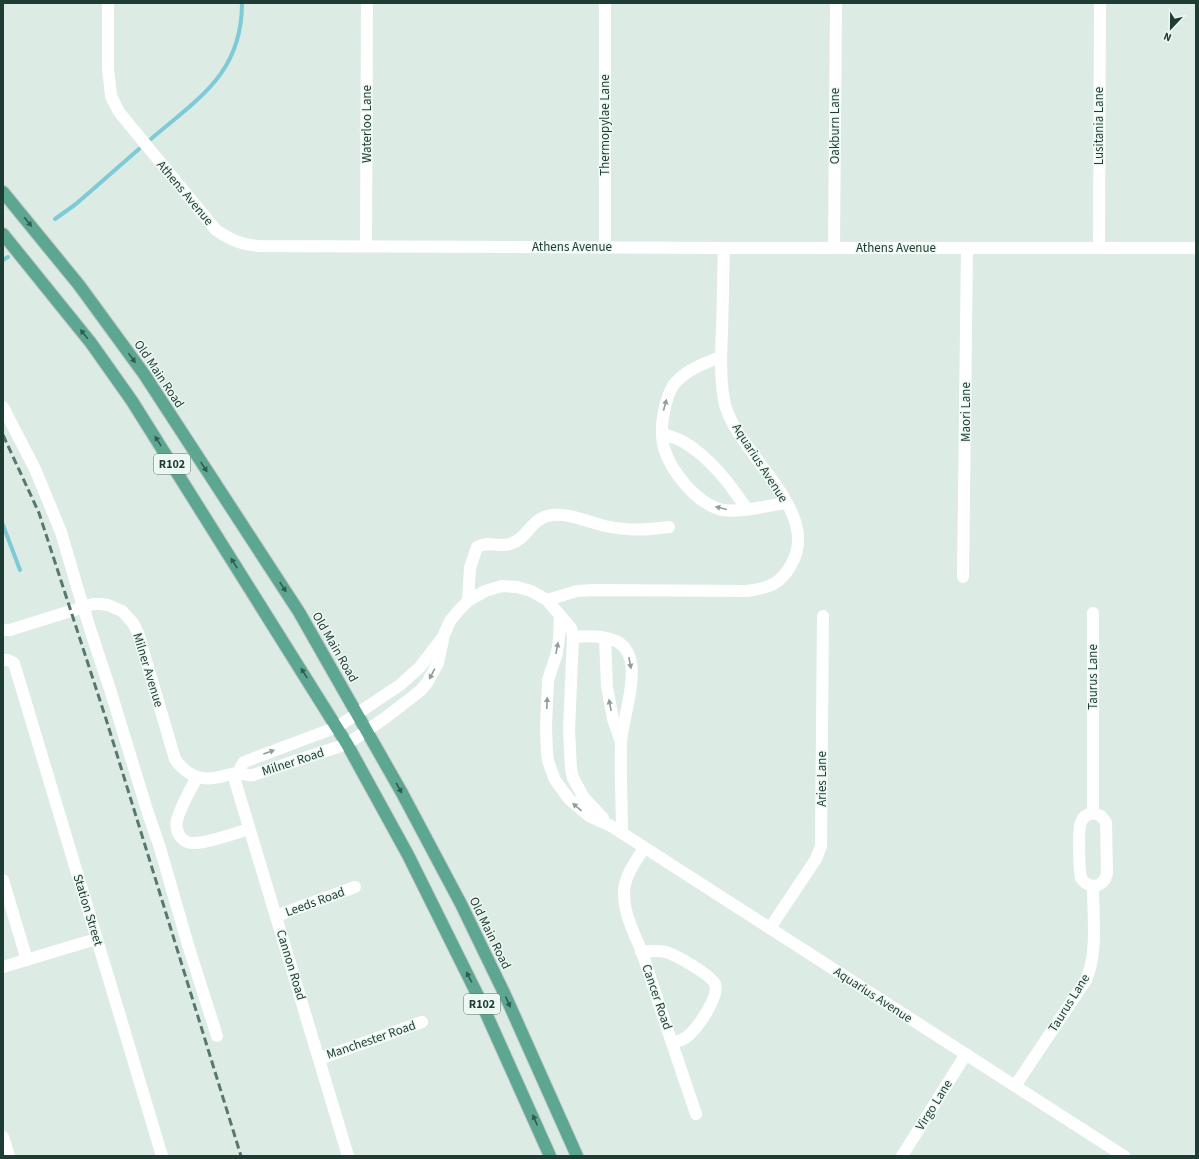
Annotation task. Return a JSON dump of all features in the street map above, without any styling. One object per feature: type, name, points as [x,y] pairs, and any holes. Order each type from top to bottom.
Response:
[{"type":"main road","name":"Old Main Road","points":[[3,192],[79,285],[144,374],[299,612],[402,793],[461,904],[505,995],[577,1156]]},
{"type":"main road","name":"R102","points":[[3,234],[91,342],[132,401],[337,727],[408,855],[481,1002],[550,1156]]},
{"type":"street","name":"Athens Avenue","points":[[108,3],[108,70],[111,96],[119,112],[216,230],[236,242],[245,245],[724,248],[1196,248]]},
{"type":"street","name":"Waterloo Lane","points":[[366,246],[367,3]]},
{"type":"street","name":"Thermopylae Lane","points":[[605,247],[606,3]]},
{"type":"street","name":"Oakburn Lane","points":[[834,248],[836,3]]},
{"type":"street","name":"Lusitania Lane","points":[[1099,248],[1100,3]]},
{"type":"street","name":"Aquarius Avenue","points":[[547,600],[577,591],[594,590],[747,591],[766,588],[776,583],[794,561],[799,536],[796,523],[783,494],[736,429],[724,400],[721,357],[724,248]]},
{"type":"street","name":"Maori Lane","points":[[963,577],[967,248]]},
{"type":"street","points":[[721,357],[704,363],[688,372],[676,382],[669,393],[662,416],[664,449],[681,480],[695,495],[712,506],[724,510],[747,509],[787,503]]},
{"type":"street","points":[[3,407],[35,469],[61,532],[217,1036]]},
{"type":"street","points":[[662,433],[681,441],[707,460],[735,491],[747,509]]},
{"type":"street","points":[[468,601],[470,568],[477,547],[484,543],[511,544],[521,538],[537,520],[551,515],[568,516],[605,526],[630,530],[647,530],[669,527]]},
{"type":"street","name":"Aquarius Avenue","points":[[367,730],[420,691],[427,683],[438,663],[443,637],[450,621],[468,601],[485,591],[502,586],[517,587],[531,591],[547,600],[570,628],[572,637],[569,753],[572,778],[590,806],[611,826]]},
{"type":"street","name":"Milner Avenue","points":[[5,631],[93,604],[108,605],[122,611],[134,623],[138,633],[175,759],[183,769],[197,777]]},
{"type":"street","name":"Taurus Lane","points":[[1093,813],[1094,613]]},
{"type":"street","name":"Aquarius Avenue","points":[[560,616],[557,653],[548,680],[546,726],[547,753],[548,761],[555,780],[569,799],[588,816],[611,826],[1124,1156]]},
{"type":"street","name":"Aries Lane","points":[[770,928],[816,858],[821,846],[823,616]]},
{"type":"street","points":[[572,637],[598,636],[620,643],[625,648],[631,661],[630,690],[621,743],[622,833]]},
{"type":"street","name":"Aquarius Avenue","points":[[357,714],[411,676],[443,637]]},
{"type":"street","points":[[605,638],[607,687],[613,719],[621,743]]},
{"type":"street","name":"Station Street","points":[[8,661],[96,939],[162,1156]]},
{"type":"street","name":"Milner Road","points":[[357,714],[337,727],[249,759],[240,766],[236,773],[253,775],[347,744],[367,730]]},
{"type":"street","points":[[236,773],[209,779],[197,777],[177,821],[178,832],[180,837],[186,842],[200,843],[249,829]]},
{"type":"street","name":"Cannon Road","points":[[236,773],[249,829],[348,1156]]},
{"type":"street","points":[[1093,813],[1101,816],[1106,822],[1107,873],[1104,881],[1093,887],[1084,883],[1081,878],[1080,838],[1081,822],[1084,817],[1093,813]]},
{"type":"street","name":"Cancer Road","points":[[644,848],[626,882],[624,891],[625,910],[641,952],[696,1114]]},
{"type":"street","points":[[3,880],[27,960]]},
{"type":"street","name":"Leeds Road","points":[[276,916],[355,887]]},
{"type":"street","name":"Taurus Lane","points":[[1015,1086],[1090,972],[1093,954],[1093,887]]},
{"type":"street","points":[[3,967],[96,939]]},
{"type":"street","name":"Cancer Road","points":[[641,952],[652,950],[667,953],[708,976],[715,984],[715,996],[695,1028],[683,1040],[672,1043]]},
{"type":"street","name":"Manchester Road","points":[[319,1059],[422,1022]]},
{"type":"street","name":"Virgo Lane","points":[[902,1156],[966,1054]]},
{"type":"street","points":[[3,1137],[9,1156]]},
{"type":"waterway","points":[[151,139],[201,96],[226,66],[235,48],[240,27],[242,3]]},
{"type":"waterway","points":[[55,219],[76,204],[139,149]]},
{"type":"waterway","points":[[3,260],[8,257]]},
{"type":"waterway","points":[[3,525],[20,570]]},
{"type":"railway","points":[[3,435],[39,513],[106,719],[241,1156]]}]
